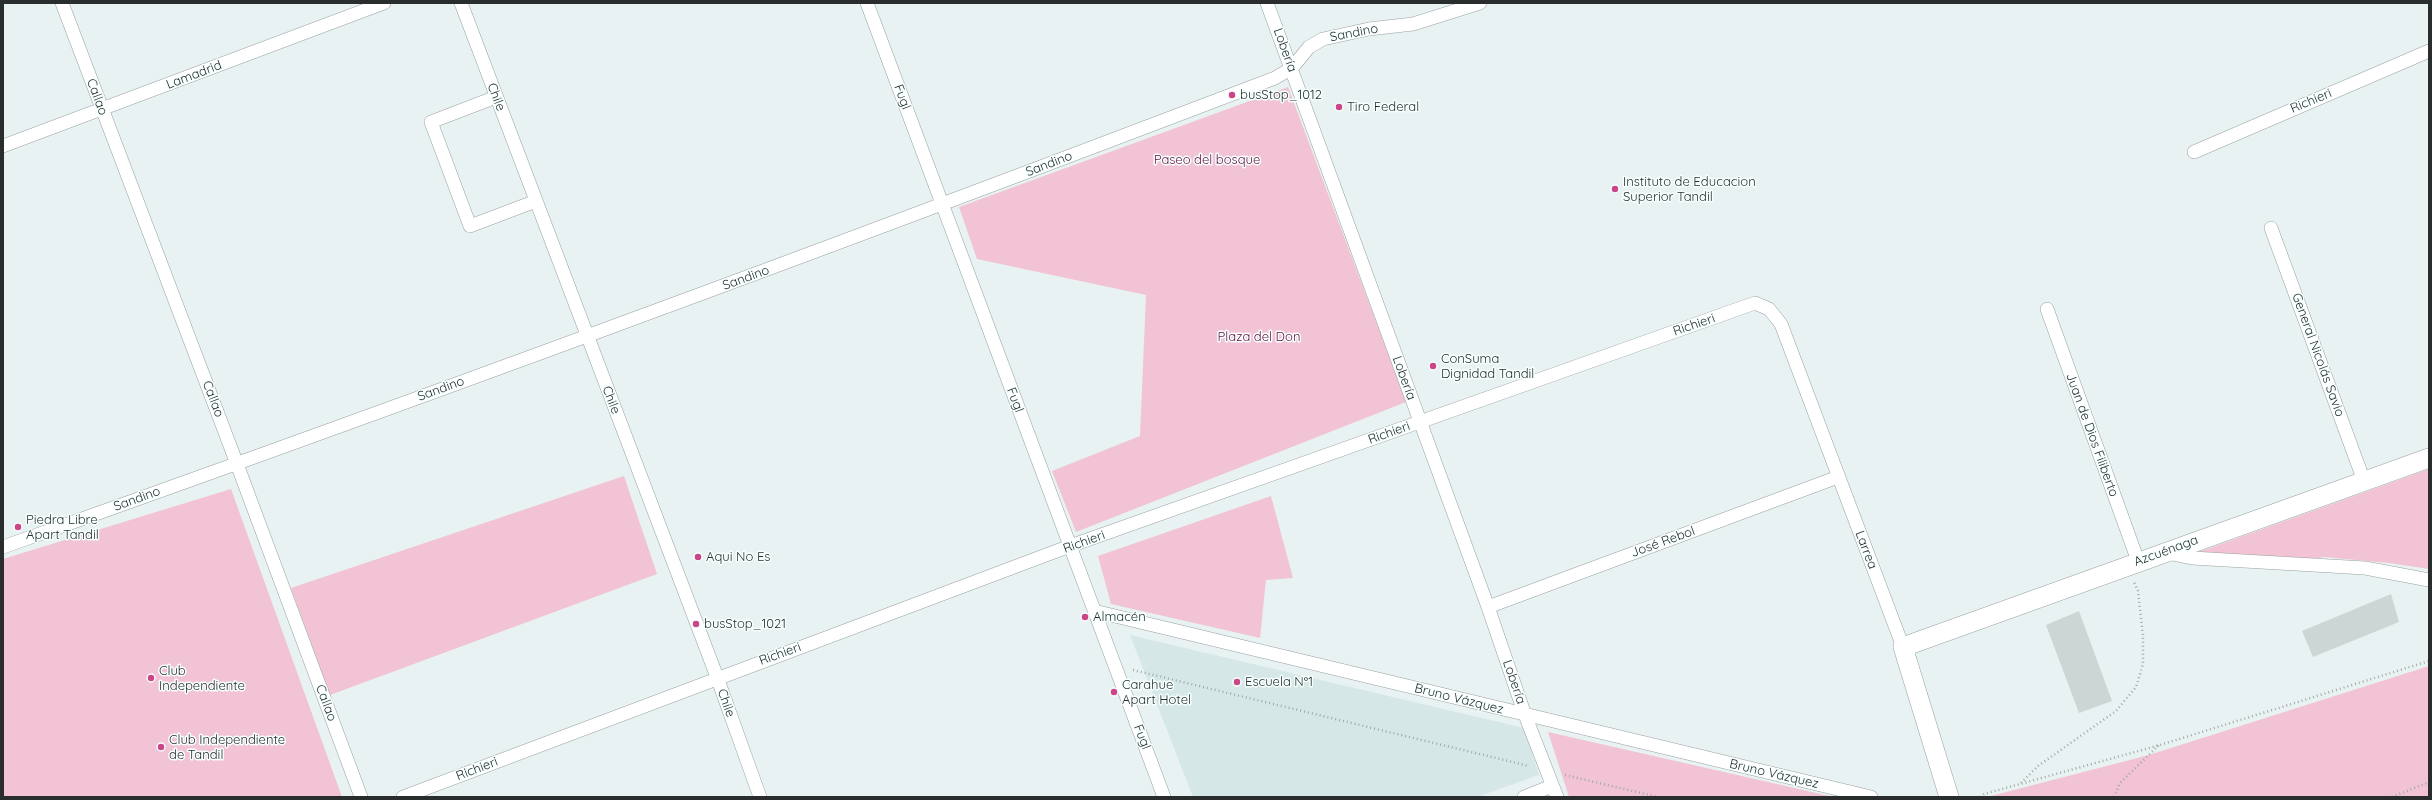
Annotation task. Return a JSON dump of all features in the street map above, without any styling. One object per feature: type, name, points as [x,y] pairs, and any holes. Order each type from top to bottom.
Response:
[{"type":"main road","name":"Azcuénaga","points":[[1903,647],[2133,563],[2429,458]]},
{"type":"main road","name":"Larrea","points":[[1903,647],[1949,797]]},
{"type":"street","name":"Callao","points":[[62,3],[101,110],[238,464],[361,797]]},
{"type":"street","name":"Lamadrid","points":[[3,146],[384,3]]},
{"type":"street","name":"Chile","points":[[461,3],[586,336],[717,678],[760,797]]},
{"type":"street","name":"Fugl","points":[[867,3],[1164,797]]},
{"type":"street","name":"Lobería","points":[[1268,3],[1488,607],[1525,715],[1555,792]]},
{"type":"street","name":"Sandino","points":[[3,547],[238,464],[942,205],[1275,78],[1292,68],[1309,47],[1323,39],[1369,29],[1413,24],[1480,3]]},
{"type":"street","name":"Richieri","points":[[2194,152],[2429,51]]},
{"type":"street","points":[[496,97],[432,122],[470,226],[536,201]]},
{"type":"street","name":"General Nicolás Savio","points":[[2271,228],[2364,481]]},
{"type":"street","name":"Richieri","points":[[403,797],[1070,546],[1755,303],[1768,309]]},
{"type":"street","name":"Larrea","points":[[1768,309],[1781,324],[1903,647]]},
{"type":"street","name":"Juan de Dios Filiberto","points":[[2047,309],[2133,563]]},
{"type":"street","name":"José Rebol","points":[[1488,607],[1838,477]]},
{"type":"street","points":[[2162,553],[2192,558],[2365,568],[2429,580]]},
{"type":"street","name":"Bruno Vázquez","points":[[1094,611],[1871,797]]},
{"type":"street","points":[[1524,797],[1555,792]]},
{"type":"path","points":[[2021,783],[2038,766],[2116,711],[2136,687],[2143,664],[2143,636],[2133,563]]},
{"type":"path","points":[[1980,797],[1984,794],[2021,783],[2160,745],[2429,661]]},
{"type":"path","points":[[1115,666],[1658,797]]},
{"type":"path","points":[[2114,797],[2120,783],[2160,745]]},
{"type":"path","points":[[2392,797],[2429,782]]},
{"type":"shaded area","name":"Escuela N°1","points":[[1130,635],[1524,728],[1539,775],[1477,797],[1193,797]]},
{"type":"green space","name":"Plaza del Don","points":[[1288,87],[1406,402],[1076,532],[1052,471],[1140,436],[1146,295],[977,259],[959,207]]},
{"type":"green space","points":[[2429,469],[2429,569],[2389,563],[2323,557],[2302,562],[2196,553]]},
{"type":"green space","points":[[624,476],[657,574],[330,695],[291,588]]},
{"type":"green space","name":"Club Independiente","points":[[231,489],[342,797],[3,797],[3,559]]},
{"type":"green space","points":[[1271,496],[1293,578],[1266,580],[1260,638],[1111,604],[1098,556]]},
{"type":"green space","points":[[2429,666],[2429,797],[1987,797],[2149,755]]},
{"type":"green space","points":[[1548,732],[1834,797],[1569,797]]},
{"type":"building","points":[[2391,594],[2399,622],[2313,657],[2302,631]]},
{"type":"building","points":[[2079,611],[2112,701],[2079,713],[2046,625]]},
{"type":"place","name":"busStop_1012","points":[[1232,95]]},
{"type":"place","name":"Tiro Federal","points":[[1339,107]]},
{"type":"place","name":"Instituto de Educacion Superior Tandil","points":[[1615,189]]},
{"type":"place","name":"ConSuma Dignidad Tandil","points":[[1433,366]]},
{"type":"place","name":"Piedra Libre Apart Tandil","points":[[18,527]]},
{"type":"place","name":"Aqui No Es","points":[[698,557]]},
{"type":"place","name":"Almacén","points":[[1085,617]]},
{"type":"place","name":"busStop_1021","points":[[696,624]]},
{"type":"place","name":"Club Independiente","points":[[151,678]]},
{"type":"place","name":"Escuela N°1","points":[[1237,682]]},
{"type":"place","name":"Carahue Apart Hotel","points":[[1114,692]]},
{"type":"place","name":"Club Independiente de Tandil","points":[[161,747]]},
{"type":"park label","name":"Paseo del bosque","points":[[1207,160]]}]
